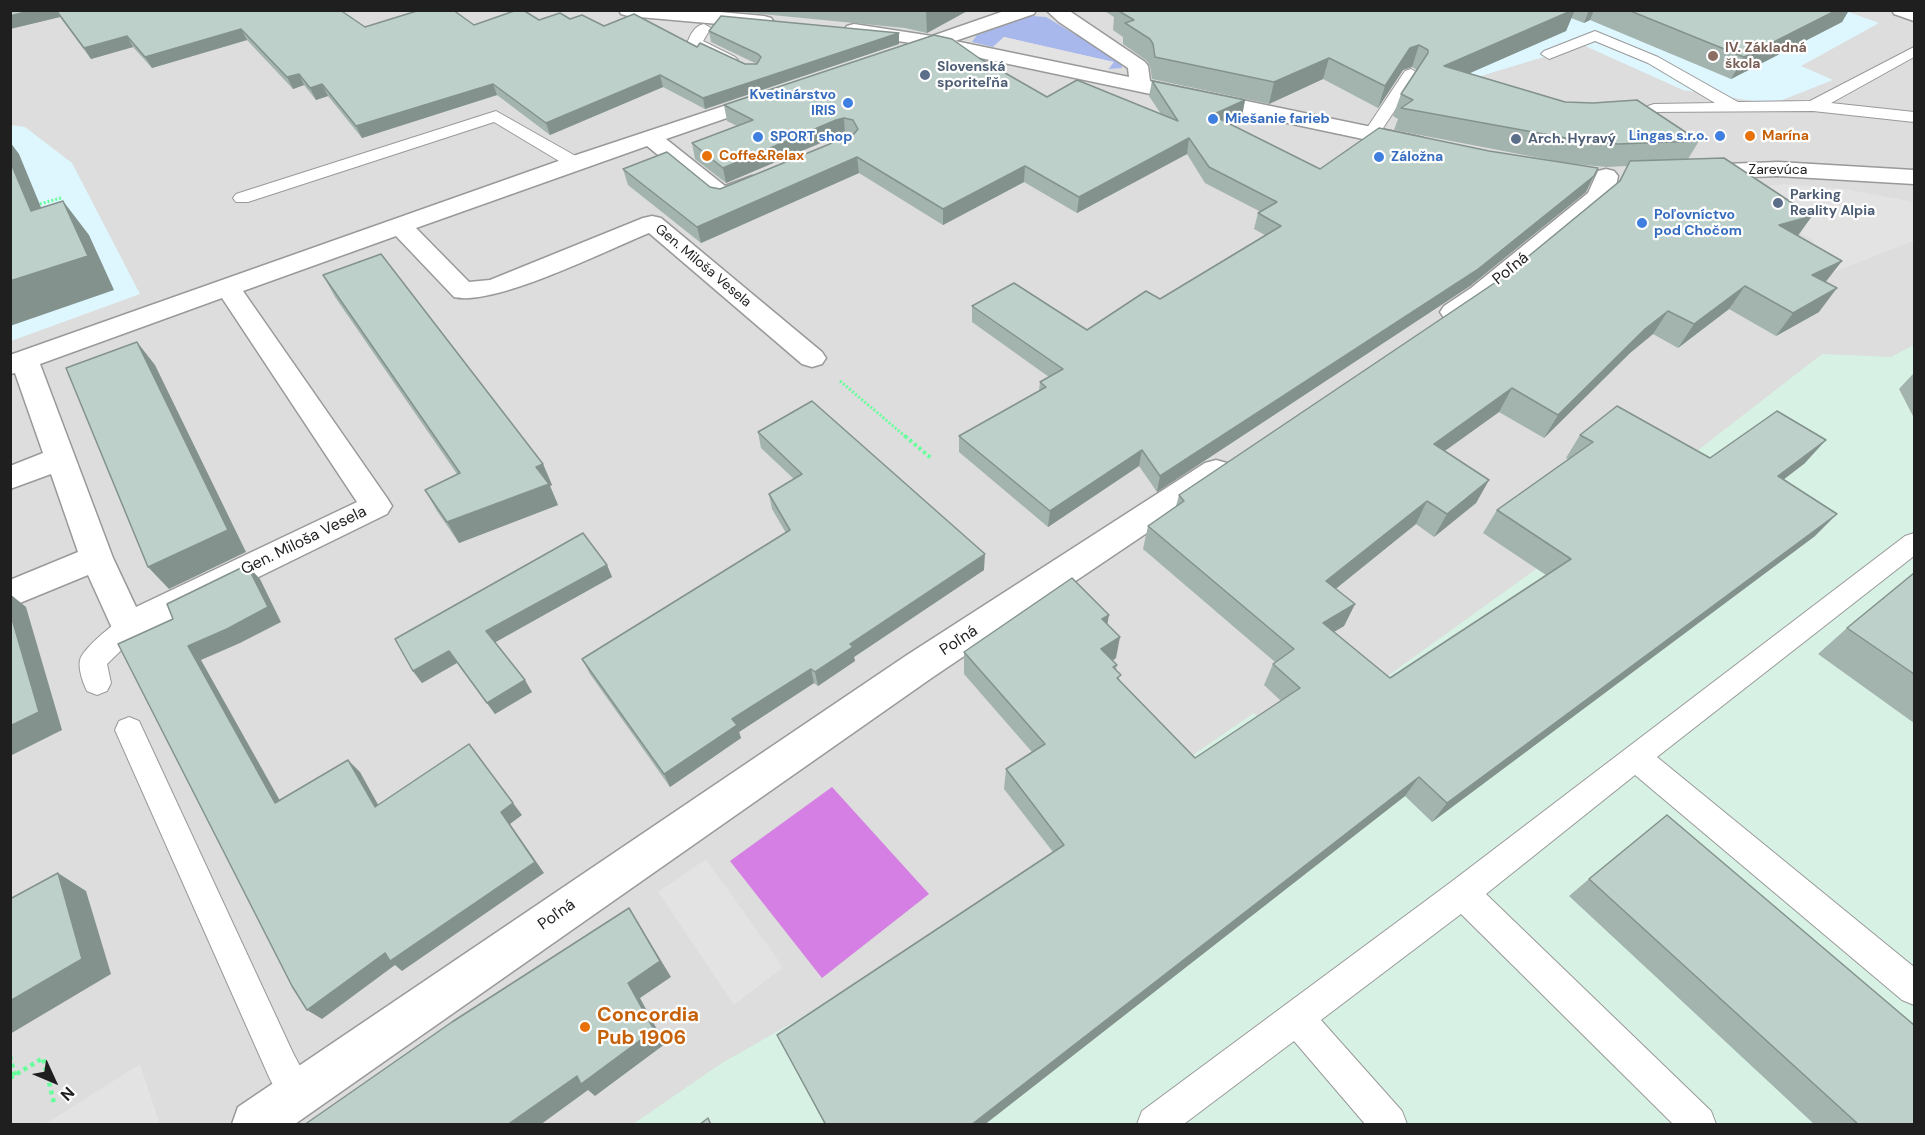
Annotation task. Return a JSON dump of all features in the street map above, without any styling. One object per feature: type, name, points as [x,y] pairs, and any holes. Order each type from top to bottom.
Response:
[{"type":"street","points":[[628,10],[788,24]]},
{"type":"street","points":[[888,56],[1027,10]]},
{"type":"street","points":[[1055,10],[1079,29],[1138,66],[1140,85]]},
{"type":"street","points":[[1901,10],[1914,15]]},
{"type":"street","points":[[833,28],[905,36],[1438,148]]},
{"type":"street","points":[[128,627],[97,558],[60,458],[17,363],[575,163],[786,91]]},
{"type":"street","points":[[651,138],[723,196],[775,174]]},
{"type":"street","name":"Zarevúca","points":[[1676,174],[1778,169],[1914,177]]},
{"type":"street","name":"Poľná","points":[[1424,332],[1480,294],[1598,197],[1607,175]]},
{"type":"street","name":"Gen. Miloša Vesela","points":[[400,226],[463,291],[495,287],[652,223],[812,358]]},
{"type":"street","name":"Gen. Miloša Vesela","points":[[128,627],[376,506],[228,287]]},
{"type":"street","name":"Poľná","points":[[255,1125],[920,666],[1239,456]]},
{"type":"street","points":[[10,478],[60,458]]},
{"type":"street","points":[[10,594],[97,558]]},
{"type":"lane","points":[[1575,27],[1653,60],[1734,107]]},
{"type":"lane","points":[[704,28],[698,34],[695,43],[746,68]]},
{"type":"lane","points":[[1549,54],[1595,36]]},
{"type":"lane","points":[[1813,106],[1914,51]]},
{"type":"lane","points":[[1371,134],[1411,74]]},
{"type":"lane","points":[[1654,109],[1813,106],[1914,117]]},
{"type":"lane","points":[[242,198],[309,178],[424,138],[496,117],[575,163]]},
{"type":"lane","points":[[1155,1125],[1462,893],[1914,543]]},
{"type":"lane","points":[[97,683],[93,661],[128,627]]},
{"type":"lane","points":[[129,730],[281,1065],[297,1094]]},
{"type":"lane","points":[[1635,757],[1914,988]]},
{"type":"lane","points":[[1462,893],[1698,1125]]},
{"type":"lane","points":[[1296,1017],[1389,1125]]},
{"type":"path","points":[[31,207],[61,198]]},
{"type":"path","points":[[812,358],[931,458]]},
{"type":"path","points":[[10,1056],[13,1077],[43,1058],[54,1103]]},
{"type":"shaded area","name":"IV. Základná škola","points":[[1843,10],[1879,23],[1801,66],[1833,80],[1772,104],[1683,90],[1583,45],[1471,79],[1318,11]]},
{"type":"shaded area","points":[[11,11],[1914,11],[1914,1124],[11,1124]]},
{"type":"shaded area","points":[[1032,16],[1046,17],[1121,62],[1122,68],[1108,69],[1113,62],[1004,37],[993,47],[972,42],[977,35]]},
{"type":"shaded area","points":[[1004,37],[1114,62],[1106,72],[993,47]]},
{"type":"shaded area","points":[[10,125],[25,127],[72,163],[140,294],[11,341]]},
{"type":"shaded area","points":[[1784,184],[1845,189],[1914,202],[1914,243],[1910,242],[1827,275],[1786,253],[1814,241],[1730,190]]},
{"type":"shaded area","points":[[1914,345],[1914,1124],[633,1124],[722,1063],[799,1019],[971,908],[1254,713],[1288,748],[1662,478],[1822,354],[1891,357]]},
{"type":"shaded area","points":[[832,787],[929,894],[822,978],[730,861]]},
{"type":"shaded area","points":[[706,859],[783,967],[734,1005],[658,892]]},
{"type":"shaded area","points":[[140,1064],[160,1124],[45,1124]]},
{"type":"building","points":[[10,10],[33,10],[10,16]]},
{"type":"building","points":[[56,10],[340,10],[365,27],[420,10],[453,10],[474,25],[517,10],[523,10],[539,20],[560,13],[570,19],[582,15],[604,26],[634,14],[697,47],[700,43],[745,64],[757,64],[761,57],[709,31],[721,16],[899,33],[703,98],[660,75],[546,123],[493,84],[356,126],[322,84],[310,88],[299,74],[287,77],[241,29],[145,57],[127,36],[84,48]]},
{"type":"building","points":[[1117,10],[1573,10],[1444,66],[1565,102],[1637,100],[1699,141],[1618,144],[1577,140],[1401,108],[1413,100],[1401,94],[1428,53],[1428,50],[1419,45],[1410,48],[1385,86],[1329,58],[1274,82],[1155,57],[1150,39],[1125,23],[1134,20]]},
{"type":"building","points":[[1628,10],[1837,10],[1744,57]]},
{"type":"building","points":[[934,35],[952,39],[979,58],[1047,97],[1077,80],[1178,121],[1152,81],[1245,100],[1212,115],[1320,169],[1379,128],[1489,151],[1598,168],[1594,176],[1477,270],[1160,476],[1142,450],[1050,511],[959,436],[1046,387],[1040,382],[1063,369],[972,306],[1014,283],[1087,330],[1146,291],[1160,299],[1281,226],[1258,213],[1277,202],[1209,167],[1189,138],[1079,197],[1025,166],[943,209],[857,157],[697,227],[623,169],[667,152],[710,187],[720,189],[854,134],[858,129],[853,120],[844,118],[836,120],[723,168],[692,143],[753,120],[724,105]]},
{"type":"building","points":[[1724,158],[1812,216],[1779,225],[1842,261],[1812,275],[1837,288],[1793,313],[1745,286],[1694,324],[1668,311],[1645,329],[1558,415],[1512,388],[1434,444],[1489,480],[1447,514],[1427,501],[1326,581],[1355,604],[1323,623],[1390,678],[1571,559],[1497,510],[1593,442],[1580,435],[1617,406],[1710,458],[1777,411],[1826,440],[1778,476],[1837,514],[1447,803],[1419,777],[971,1125],[826,1125],[777,1035],[1064,845],[1006,769],[1045,744],[964,652],[1072,578],[1109,615],[1102,619],[1120,637],[1101,649],[1117,665],[1113,667],[1121,675],[1117,678],[1195,758],[1300,688],[1273,664],[1294,649],[1148,526],[1184,501],[1179,495],[1502,278],[1620,181],[1630,161]]},
{"type":"building","points":[[10,161],[31,211],[63,201],[88,256],[10,281]]},
{"type":"building","points":[[381,254],[543,464],[536,467],[549,484],[447,522],[425,490],[460,473],[323,275]]},
{"type":"building","points":[[137,342],[228,530],[148,567],[66,368]]},
{"type":"building","points":[[812,401],[985,554],[850,644],[853,647],[815,672],[811,669],[732,719],[737,725],[664,774],[582,659],[790,530],[769,494],[802,474],[758,432]]},
{"type":"building","points":[[583,533],[607,565],[486,631],[525,680],[487,703],[449,651],[413,671],[395,639]]},
{"type":"building","points":[[247,565],[268,607],[227,629],[188,646],[275,803],[348,760],[375,807],[469,744],[513,803],[501,812],[535,862],[390,961],[385,953],[307,1010],[292,986],[118,644],[173,619],[167,604]]},
{"type":"building","points":[[1914,573],[1914,674],[1847,628]]},
{"type":"building","points":[[10,612],[39,712],[10,726]]},
{"type":"building","points":[[1667,815],[1914,1025],[1914,1125],[1859,1125],[1589,879]]},
{"type":"building","points":[[58,873],[82,959],[10,1001],[10,899]]},
{"type":"building","points":[[629,908],[660,961],[628,983],[654,1030],[581,1084],[577,1076],[507,1125],[304,1125],[452,1022]]},
{"type":"building","points":[[708,1118],[711,1125],[699,1125]]},
{"type":"place","name":"IV. Základná škola","points":[[1713,56]]},
{"type":"place","name":"Slovenská sporiteľňa","points":[[925,75]]},
{"type":"place","name":"Kvetinárstvo IRIS","points":[[848,103]]},
{"type":"place","name":"Miešanie farieb","points":[[1213,119]]},
{"type":"place","name":"Lingas s.r.o.","points":[[1720,136]]},
{"type":"place","name":"Marína","points":[[1750,136]]},
{"type":"place","name":"SPORT shop","points":[[758,137]]},
{"type":"place","name":"Arch. Hyravý","points":[[1516,139]]},
{"type":"place","name":"Coffe&Relax","points":[[707,156]]},
{"type":"place","name":"Záložna","points":[[1379,157]]},
{"type":"place","name":"Parking Reality Alpia","points":[[1778,203]]},
{"type":"place","name":"Poľovníctvo pod Chočom","points":[[1642,223]]},
{"type":"place","name":"Concordia Pub 1906","points":[[585,1027]]}]
